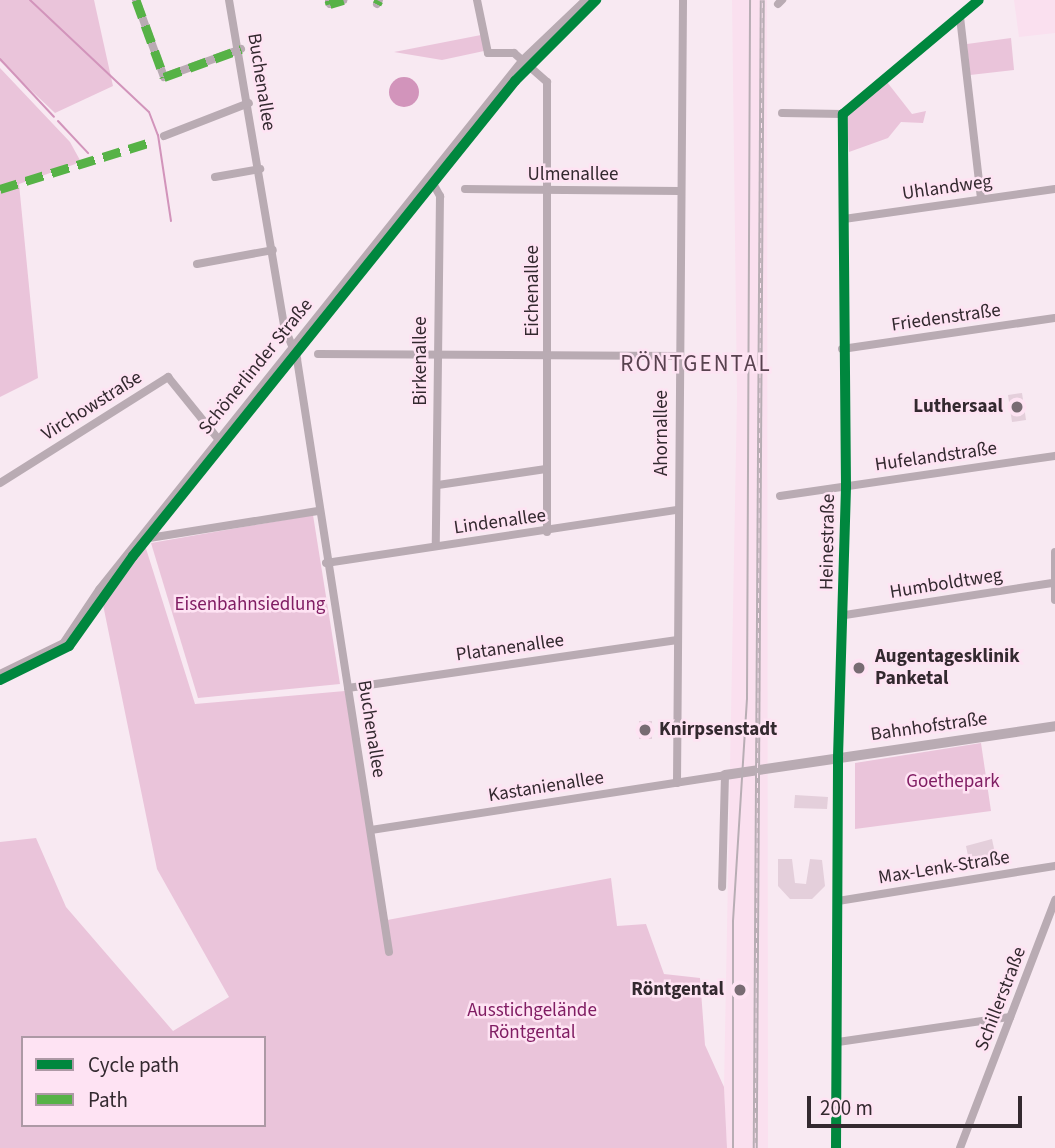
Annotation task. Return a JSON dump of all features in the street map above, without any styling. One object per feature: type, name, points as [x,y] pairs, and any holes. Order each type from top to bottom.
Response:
[{"type":"street","points":[[136,0],[164,76],[241,49]]},
{"type":"street","name":"Buchenallee","points":[[229,0],[241,49],[291,352],[297,359],[326,563],[389,952]]},
{"type":"street","points":[[329,0],[330,4],[343,0]]},
{"type":"street","points":[[477,0],[488,53],[514,53],[524,60]]},
{"type":"street","name":"Schönerlinder Straße","points":[[0,675],[47,657],[64,644],[219,440],[524,60],[587,0]]},
{"type":"street","name":"Ahornallee","points":[[677,783],[678,356],[683,0]]},
{"type":"street","points":[[782,113],[842,114],[979,0]]},
{"type":"street","points":[[960,17],[981,199]]},
{"type":"street","name":"Eichenallee","points":[[524,60],[547,82],[550,191],[547,532]]},
{"type":"street","points":[[164,136],[249,103]]},
{"type":"street","name":"Heinestraße","points":[[836,1148],[838,757],[845,615],[846,487],[842,349],[842,114]]},
{"type":"street","points":[[215,177],[260,169]]},
{"type":"street","name":"Birkenallee","points":[[430,178],[440,196],[436,354],[436,546]]},
{"type":"street","name":"Ulmenallee","points":[[465,188],[680,191]]},
{"type":"street","name":"Uhlandweg","points":[[844,219],[1055,189]]},
{"type":"street","points":[[197,264],[273,250]]},
{"type":"street","name":"Friedenstraße","points":[[842,349],[1055,318]]},
{"type":"street","points":[[318,354],[678,356]]},
{"type":"street","name":"Virchowstraße","points":[[0,483],[168,377],[219,440]]},
{"type":"street","name":"Hufelandstraße","points":[[780,496],[1055,456]]},
{"type":"street","points":[[438,485],[547,470]]},
{"type":"street","name":"Lindenallee","points":[[326,563],[547,532],[677,510]]},
{"type":"street","points":[[143,539],[318,511]]},
{"type":"street","points":[[1055,552],[1051,583],[1055,600]]},
{"type":"street","name":"Humboldtweg","points":[[845,615],[1051,583]]},
{"type":"street","name":"Platanenallee","points":[[348,688],[676,640]]},
{"type":"street","name":"Bahnhofstraße","points":[[725,775],[1055,726]]},
{"type":"street","points":[[722,887],[725,775]]},
{"type":"street","name":"Kastanienallee","points":[[371,830],[725,775]]},
{"type":"street","name":"Max-Lenk-Straße","points":[[838,901],[1055,866]]},
{"type":"street","name":"Schillerstraße","points":[[960,1148],[1055,900]]},
{"type":"street","points":[[838,1042],[1010,1017]]},
{"type":"shaded area","points":[[732,0],[767,0],[768,1148],[727,1148],[724,1087],[737,397]]},
{"type":"shaded area","points":[[1014,0],[1055,0],[1055,33],[1019,37]]},
{"type":"shaded area","points":[[404,77],[410,78],[418,86],[418,98],[410,106],[404,107],[398,106],[390,98],[389,92],[390,86],[398,78]]},
{"type":"green space","points":[[0,0],[94,0],[113,86],[55,113],[0,61]]},
{"type":"green space","points":[[481,35],[484,51],[442,60],[394,52]]},
{"type":"green space","points":[[1011,38],[1014,70],[970,75],[967,44]]},
{"type":"green space","points":[[0,68],[70,142],[81,162],[19,184],[38,378],[0,397]]},
{"type":"green space","points":[[887,82],[912,114],[926,111],[923,123],[901,122],[888,138],[849,152],[846,115]]},
{"type":"green space","name":"Eisenbahnsiedlung","points":[[313,515],[340,684],[198,698],[151,543]]},
{"type":"green space","name":"Ausstichgelände Röntgental","points":[[143,539],[195,704],[345,691],[382,921],[611,878],[617,926],[646,924],[664,974],[700,978],[705,1045],[724,1087],[727,1148],[0,1148],[0,842],[36,838],[66,907],[173,1031],[229,997],[157,869],[100,590]]},
{"type":"green space","name":"Goethepark","points":[[981,743],[991,811],[855,829],[855,763]]},
{"type":"building","name":"Luthersaal","points":[[1022,393],[1026,420],[1012,422],[1008,395]]},
{"type":"building","name":"Knirpsenstadt","points":[[639,721],[652,721],[652,739],[639,739]]},
{"type":"building","points":[[795,795],[828,797],[827,809],[794,808]]},
{"type":"building","points":[[992,839],[996,858],[969,861],[966,846]]},
{"type":"building","points":[[778,859],[792,859],[795,883],[806,884],[810,859],[822,860],[825,886],[812,899],[790,899],[778,886]]},
{"type":"waterway","points":[[30,0],[149,112],[158,135],[171,221]]},
{"type":"waterway","points":[[0,59],[54,117]]},
{"type":"waterway","points":[[58,121],[88,153]]},
{"type":"tram line","points":[[733,1148],[733,921],[747,699],[750,0]]},
{"type":"railway","points":[[755,1148],[762,0]]},
{"type":"marked path","points":[[136,0],[164,77],[241,49]]},
{"type":"marked path","points":[[329,0],[330,4],[343,0]]},
{"type":"marked path","points":[[377,4],[379,0]]},
{"type":"marked path","points":[[0,189],[154,141]]},
{"type":"cycle path","points":[[0,680],[69,646],[133,556],[515,81],[596,0]]},
{"type":"cycle path","points":[[836,1148],[838,757],[846,487],[843,114],[979,0]]},
{"type":"place","name":"Luthersaal","points":[[1017,407]]},
{"type":"place","name":"Augentagesklinik Panketal","points":[[859,668]]},
{"type":"place","name":"Knirpsenstadt","points":[[645,730]]},
{"type":"place","name":"Röntgental","points":[[740,990]]},
{"type":"district","name":"RÖNTGENTAL","points":[[696,364]]}]
